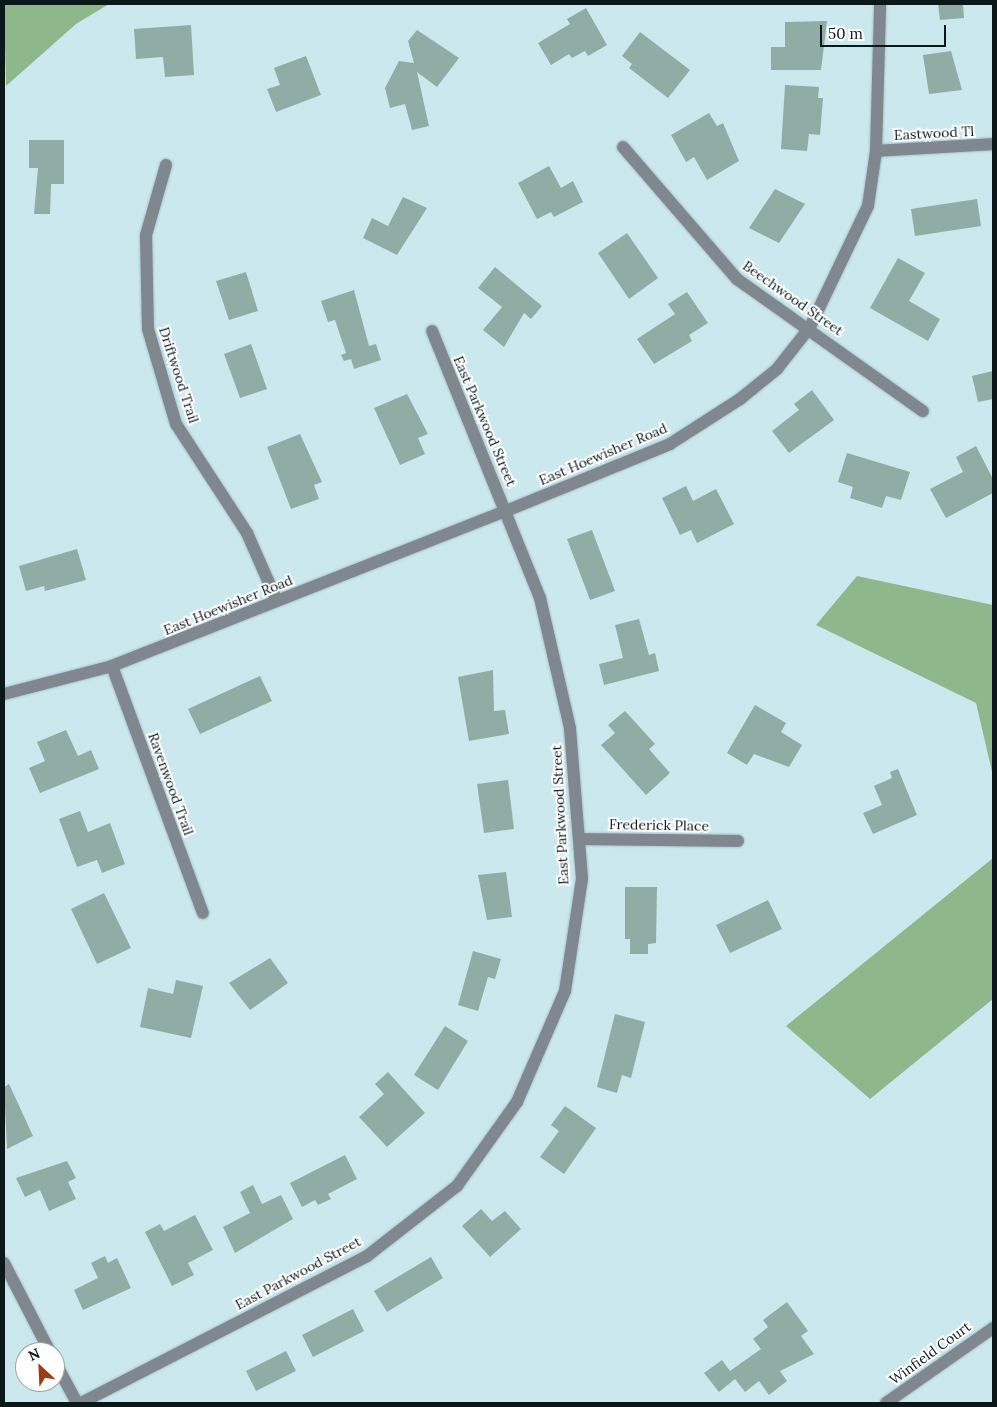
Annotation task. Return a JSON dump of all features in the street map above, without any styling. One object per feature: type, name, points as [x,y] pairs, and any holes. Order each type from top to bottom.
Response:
[{"type":"street","name":"East Hoewisher Road","points":[[4,694],[112,666],[506,511],[670,444],[740,399],[777,369],[810,327],[868,206],[876,151],[880,4]]},
{"type":"street","name":"Eastwood Tl","points":[[876,151],[993,144]]},
{"type":"street","name":"Beechwood Street","points":[[623,147],[737,279],[810,327],[923,411]]},
{"type":"street","name":"Driftwood Trail","points":[[166,165],[146,235],[148,329],[176,424],[247,534],[277,601]]},
{"type":"street","name":"East Parkwood Street","points":[[81,1403],[367,1256],[457,1186],[517,1102],[565,991],[582,878],[570,728],[540,598],[432,332]]},
{"type":"street","name":"Ravenwood Trail","points":[[112,666],[203,912]]},
{"type":"street","name":"Frederick Place","points":[[580,839],[738,842]]},
{"type":"street","points":[[4,1263],[45,1342]]},
{"type":"street","name":"Winfield Court","points":[[886,1403],[993,1328]]},
{"type":"street","points":[[65,1382],[76,1403]]},
{"type":"green space","points":[[4,4],[109,4],[76,24],[6,86]]},
{"type":"green space","points":[[857,576],[993,605],[993,776],[976,703],[816,625]]},
{"type":"green space","points":[[993,858],[993,999],[870,1099],[786,1026]]},
{"type":"building","points":[[938,4],[963,4],[964,18],[940,20]]},
{"type":"building","points":[[586,8],[607,45],[588,56],[585,51],[572,58],[569,54],[551,65],[538,43],[570,24],[567,19]]},
{"type":"building","points":[[827,21],[821,70],[771,70],[771,47],[785,47],[785,22]]},
{"type":"building","points":[[191,25],[194,75],[165,77],[163,57],[136,59],[134,29]]},
{"type":"building","points":[[417,30],[459,58],[437,87],[417,72],[429,126],[412,130],[405,104],[390,108],[385,88],[399,61],[414,63],[408,41]]},
{"type":"building","points":[[640,32],[690,70],[668,98],[629,68],[632,64],[622,56]]},
{"type":"building","points":[[951,51],[962,90],[929,94],[923,55]]},
{"type":"building","points":[[306,56],[321,95],[276,112],[267,89],[280,85],[274,68]]},
{"type":"building","points":[[785,85],[819,87],[818,98],[823,98],[820,135],[809,134],[807,151],[781,149]]},
{"type":"building","points":[[709,113],[717,126],[723,123],[739,161],[707,180],[694,157],[686,162],[671,135]]},
{"type":"building","points":[[29,140],[64,140],[64,184],[51,184],[50,214],[34,214],[38,168],[29,168]]},
{"type":"building","points":[[549,166],[561,188],[573,181],[583,202],[554,217],[551,212],[537,219],[518,183]]},
{"type":"building","points":[[775,189],[805,204],[779,243],[749,228]]},
{"type":"building","points":[[403,197],[427,208],[397,255],[363,238],[372,218],[388,226]]},
{"type":"building","points":[[977,199],[981,226],[915,236],[911,209]]},
{"type":"building","points":[[627,233],[658,278],[629,299],[598,253]]},
{"type":"building","points":[[898,258],[925,273],[909,301],[940,319],[928,341],[870,308]]},
{"type":"building","points":[[495,267],[542,306],[531,319],[524,313],[504,347],[483,330],[502,307],[478,288]]},
{"type":"building","points":[[246,272],[258,311],[229,320],[216,281]]},
{"type":"building","points":[[354,290],[369,346],[376,344],[381,360],[354,369],[351,359],[344,361],[341,355],[346,353],[335,320],[328,322],[321,301]]},
{"type":"building","points":[[687,292],[708,323],[689,335],[692,341],[654,364],[637,339],[675,314],[668,304]]},
{"type":"building","points":[[251,344],[267,389],[240,398],[224,354]]},
{"type":"building","points":[[993,371],[993,399],[978,402],[972,376]]},
{"type":"building","points":[[812,390],[834,420],[789,453],[772,431],[799,410],[794,404]]},
{"type":"building","points":[[407,394],[428,434],[418,438],[425,454],[400,465],[374,408]]},
{"type":"building","points":[[300,434],[322,482],[314,485],[319,499],[291,509],[267,447]]},
{"type":"building","points":[[976,446],[993,479],[993,493],[946,518],[930,489],[963,472],[956,457]]},
{"type":"building","points":[[847,453],[910,472],[901,500],[886,496],[882,508],[850,498],[853,487],[838,482]]},
{"type":"building","points":[[686,486],[693,501],[716,489],[734,524],[697,543],[691,530],[680,535],[662,498]]},
{"type":"building","points":[[592,530],[615,591],[590,600],[567,539]]},
{"type":"building","points":[[77,549],[86,580],[45,591],[44,586],[26,591],[19,566]]},
{"type":"building","points":[[639,619],[649,655],[655,653],[659,671],[604,685],[599,664],[623,658],[615,625]]},
{"type":"building","points":[[493,670],[494,711],[505,710],[509,734],[469,741],[458,677]]},
{"type":"building","points":[[260,676],[272,701],[200,734],[188,709]]},
{"type":"building","points":[[755,705],[786,723],[781,732],[802,745],[789,767],[754,754],[747,765],[727,753]]},
{"type":"building","points":[[625,711],[655,744],[649,749],[670,773],[646,795],[601,745],[615,733],[608,725]]},
{"type":"building","points":[[66,730],[78,756],[91,750],[99,769],[40,793],[29,768],[45,761],[37,742]]},
{"type":"building","points":[[898,769],[917,815],[873,834],[863,813],[882,805],[874,786],[892,778],[890,772]]},
{"type":"building","points":[[508,780],[514,829],[484,833],[477,784]]},
{"type":"building","points":[[80,811],[88,832],[110,823],[125,864],[102,873],[97,860],[77,867],[59,819]]},
{"type":"building","points":[[506,872],[512,917],[487,920],[478,875]]},
{"type":"building","points":[[625,887],[657,887],[656,943],[648,944],[648,954],[630,954],[630,939],[625,939]]},
{"type":"building","points":[[104,893],[131,948],[97,964],[71,909]]},
{"type":"building","points":[[768,900],[782,929],[730,953],[716,925]]},
{"type":"building","points":[[473,951],[501,959],[495,979],[488,977],[478,1011],[458,1005]]},
{"type":"building","points":[[270,958],[288,983],[250,1010],[229,983]]},
{"type":"building","points":[[176,980],[203,986],[191,1038],[140,1027],[148,988],[173,994]]},
{"type":"building","points":[[615,1014],[645,1022],[631,1078],[622,1075],[617,1093],[597,1087]]},
{"type":"building","points":[[445,1026],[468,1041],[438,1090],[414,1075]]},
{"type":"building","points":[[388,1072],[425,1113],[387,1147],[359,1117],[384,1094],[375,1084]]},
{"type":"building","points":[[9,1084],[33,1136],[7,1149],[4,1087]]},
{"type":"building","points":[[565,1106],[596,1128],[564,1174],[540,1157],[559,1131],[551,1125]]},
{"type":"building","points":[[345,1155],[357,1179],[328,1194],[331,1199],[318,1205],[315,1200],[302,1207],[290,1183]]},
{"type":"building","points":[[67,1161],[76,1178],[68,1182],[76,1199],[49,1211],[40,1190],[25,1197],[16,1178]]},
{"type":"building","points":[[253,1185],[262,1204],[281,1195],[293,1219],[235,1253],[223,1227],[250,1213],[240,1192]]},
{"type":"building","points":[[481,1209],[492,1221],[505,1211],[521,1229],[490,1257],[462,1226]]},
{"type":"building","points":[[195,1215],[213,1250],[188,1263],[194,1275],[172,1286],[145,1232],[160,1224],[164,1231]]},
{"type":"building","points":[[105,1256],[108,1263],[117,1258],[131,1288],[83,1310],[74,1290],[98,1278],[91,1263]]},
{"type":"building","points":[[431,1257],[443,1278],[387,1312],[374,1291]]},
{"type":"building","points":[[787,1302],[808,1331],[801,1336],[814,1354],[780,1371],[787,1381],[769,1395],[759,1381],[745,1392],[735,1379],[719,1392],[704,1373],[722,1360],[730,1371],[761,1349],[753,1339],[768,1327],[763,1320]]},
{"type":"building","points":[[353,1309],[364,1331],[313,1357],[302,1335]]},
{"type":"building","points":[[286,1351],[296,1371],[256,1391],[246,1371]]}]
